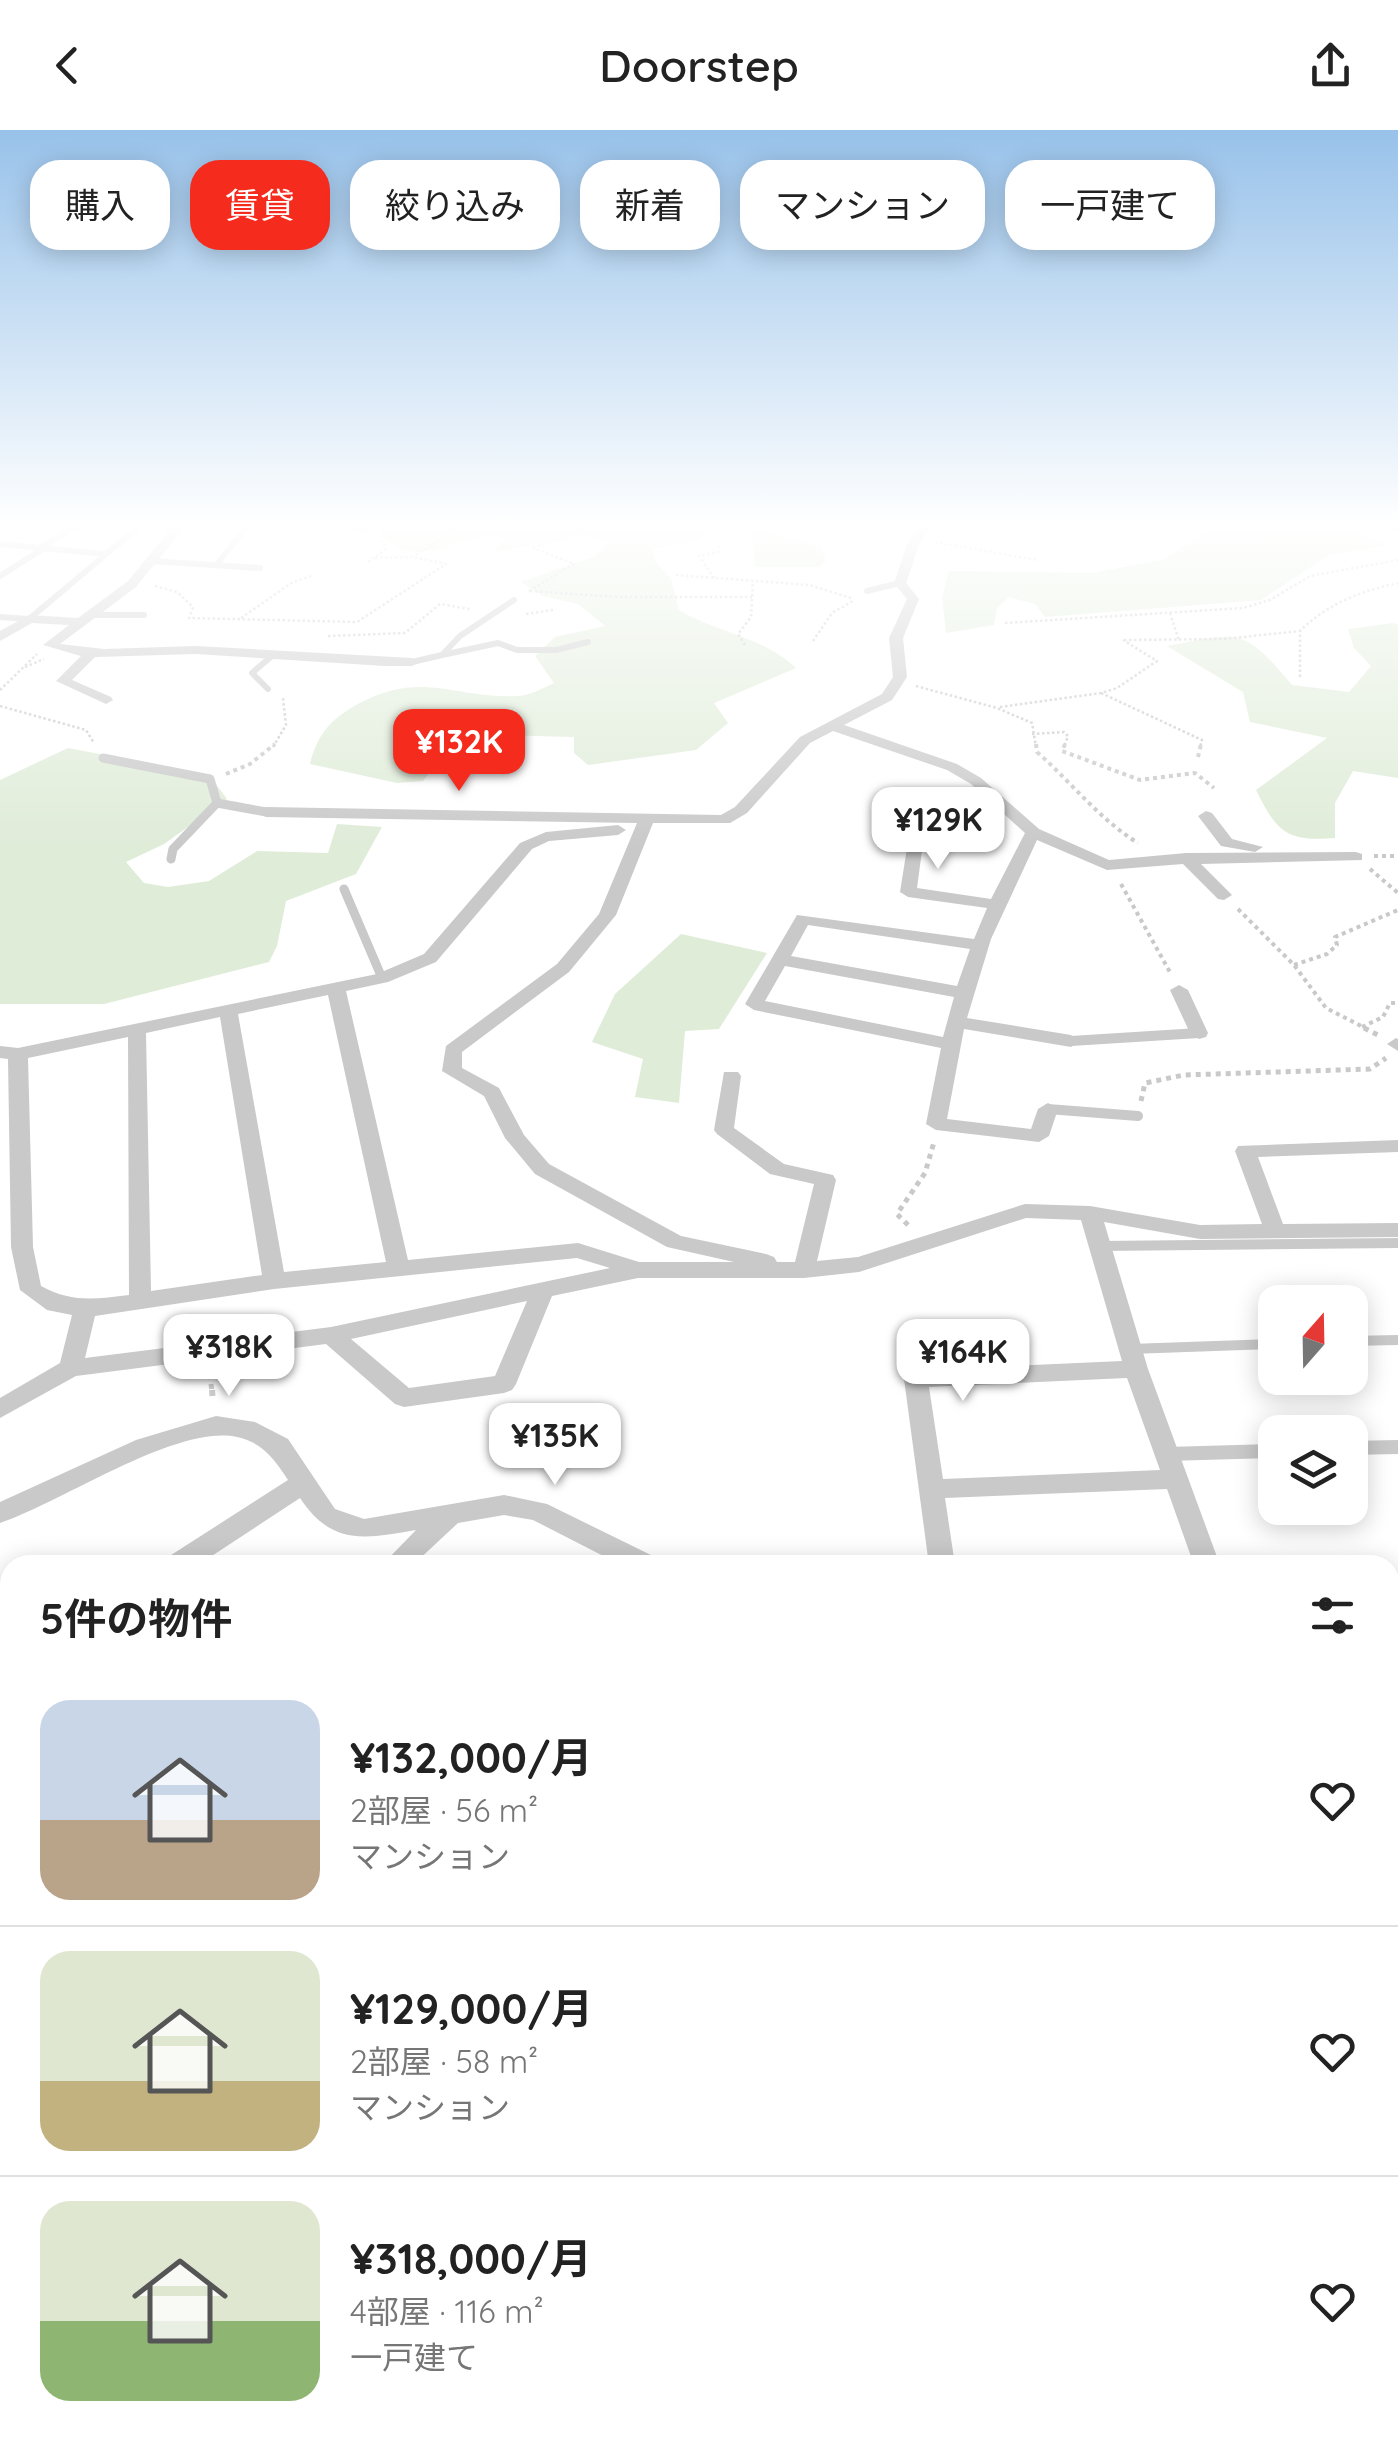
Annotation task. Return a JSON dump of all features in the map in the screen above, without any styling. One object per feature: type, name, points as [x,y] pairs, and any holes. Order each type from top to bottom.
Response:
[{"type":"street","points":[[50,645],[69,632]]},
{"type":"street","points":[[638,1270],[578,1250],[274,1282],[84,1309],[55,1304],[30,1290],[22,1248],[9,1053],[382,978],[430,958],[526,846],[546,837],[724,820],[741,810],[805,740],[887,698],[900,678],[899,632]]},
{"type":"street","points":[[50,645],[91,653],[191,650],[366,664],[412,662]]},
{"type":"street","points":[[91,653],[63,681],[106,700]]},
{"type":"street","points":[[833,726],[952,767],[976,781],[1034,832],[1107,865],[1186,858],[1356,857]]},
{"type":"street","points":[[266,812],[388,818],[622,816],[644,825]]},
{"type":"street","points":[[919,813],[908,892],[994,904]]},
{"type":"street","points":[[1206,816],[1227,843],[1268,850],[1276,856]]},
{"type":"street","points":[[644,825],[607,915],[562,968],[453,1050],[452,1071],[492,1092],[514,1138],[542,1169],[618,1214],[675,1242],[804,1270]]},
{"type":"street","points":[[1034,832],[994,904],[977,945],[949,1044],[936,1124],[1039,1136],[1048,1109]]},
{"type":"street","points":[[1186,858],[1224,895]]},
{"type":"street","points":[[949,1044],[754,1004],[803,919],[977,945]]},
{"type":"street","points":[[778,959],[965,993]]},
{"type":"street","points":[[336,989],[399,1269]]},
{"type":"street","points":[[1179,990],[1199,1034]]},
{"type":"street","points":[[228,1011],[274,1282]]},
{"type":"street","points":[[956,1022],[1072,1041]]},
{"type":"street","points":[[137,1030],[140,1302]]},
{"type":"street","points":[[730,1076],[724,1130],[777,1168],[826,1180],[804,1270]]},
{"type":"street","points":[[1276,1234],[1246,1151],[1398,1146]]},
{"type":"street","points":[[0,1409],[72,1368],[332,1335],[638,1270],[804,1270],[858,1264],[1025,1211],[1090,1213],[1200,1232],[1398,1230]]},
{"type":"street","points":[[1090,1213],[1133,1359],[1203,1555]]},
{"type":"street","points":[[332,1335],[404,1398],[504,1384],[542,1290]]},
{"type":"street","points":[[72,1368],[84,1309]]},
{"type":"street","points":[[940,1555],[916,1379],[1133,1359]]},
{"type":"street","points":[[0,1513],[145,1447],[216,1425],[246,1430],[278,1446],[326,1516],[364,1529],[504,1505],[538,1511],[626,1555]]},
{"type":"street","points":[[930,1489],[1171,1467]]},
{"type":"street","points":[[192,1555],[303,1483]]},
{"type":"street","points":[[406,1555],[448,1517]]},
{"type":"lane","points":[[442,655],[466,632]]},
{"type":"lane","points":[[412,662],[498,643],[517,650],[556,650],[588,642]]},
{"type":"lane","points":[[268,689],[252,674],[274,655]]},
{"type":"lane","points":[[103,758],[210,779],[217,804]]},
{"type":"lane","points":[[217,804],[266,812]]},
{"type":"lane","points":[[171,859],[173,849],[217,804]]},
{"type":"lane","points":[[344,889],[382,978]]},
{"type":"lane","points":[[1072,1041],[1199,1034]]},
{"type":"lane","points":[[1048,1109],[1138,1116]]},
{"type":"lane","points":[[1100,1246],[1398,1244]]},
{"type":"lane","points":[[1368,1341],[1398,1340]]},
{"type":"lane","points":[[1133,1359],[1258,1346]]},
{"type":"lane","points":[[1368,1448],[1398,1447]]},
{"type":"lane","points":[[1171,1467],[1258,1454]]},
{"type":"path","points":[[739,632],[745,645]]},
{"type":"path","points":[[813,641],[819,632]]},
{"type":"path","points":[[1176,632],[1179,641]]},
{"type":"path","points":[[997,708],[1101,693],[1116,688],[1157,661],[1123,640],[1179,641],[1300,632]]},
{"type":"path","points":[[1300,632],[1300,677]]},
{"type":"path","points":[[0,690],[50,645]]},
{"type":"path","points":[[900,678],[997,708],[1032,724],[1037,752],[1080,790],[1106,823],[1163,859]]},
{"type":"path","points":[[210,779],[248,767],[276,744],[287,706],[268,689]]},
{"type":"path","points":[[1101,693],[1202,740],[1198,757]]},
{"type":"path","points":[[0,706],[86,730],[103,758]]},
{"type":"path","points":[[1032,734],[1064,732],[1068,736],[1062,750],[1140,780],[1195,773],[1214,788]]},
{"type":"path","points":[[1356,857],[1398,892]]},
{"type":"path","points":[[1107,865],[1141,913],[1179,990]]},
{"type":"path","points":[[1224,895],[1294,964],[1326,1008],[1397,1045]]},
{"type":"path","points":[[1294,964],[1327,954],[1337,945],[1335,937],[1342,929],[1379,921],[1398,910]]},
{"type":"path","points":[[1362,1027],[1383,1016],[1390,1003],[1398,1003]]},
{"type":"path","points":[[1138,1116],[1145,1082],[1184,1075],[1370,1069],[1388,1056],[1376,1034]]},
{"type":"path","points":[[925,1242],[897,1214],[908,1194],[931,1169],[936,1124]]},
{"type":"path","points":[[208,1352],[216,1425]]},
{"type":"green space","points":[[578,632],[730,632],[770,649],[796,668],[714,703],[728,723],[696,750],[588,765],[574,753],[574,737],[427,733],[407,757],[433,768],[423,781],[397,783],[310,764],[316,745],[332,723],[379,694],[419,687],[517,696],[554,683],[535,656],[555,637]]},
{"type":"green space","points":[[1349,632],[1398,632],[1398,778],[1353,771],[1335,803],[1335,838],[1294,836],[1277,825],[1256,790],[1327,738],[1250,722],[1243,692],[1167,646],[1210,638],[1238,638],[1262,652],[1292,685],[1349,692],[1371,666],[1354,648]]},
{"type":"green space","points":[[68,748],[209,775],[227,799],[164,844],[126,862],[144,883],[168,887],[209,881],[257,851],[328,853],[337,824],[382,827],[356,874],[286,901],[277,946],[269,962],[104,1004],[0,1004],[0,780]]},
{"type":"green space","points":[[681,934],[767,953],[719,1029],[685,1031],[679,1103],[635,1097],[643,1059],[592,1042],[615,994]]}]
